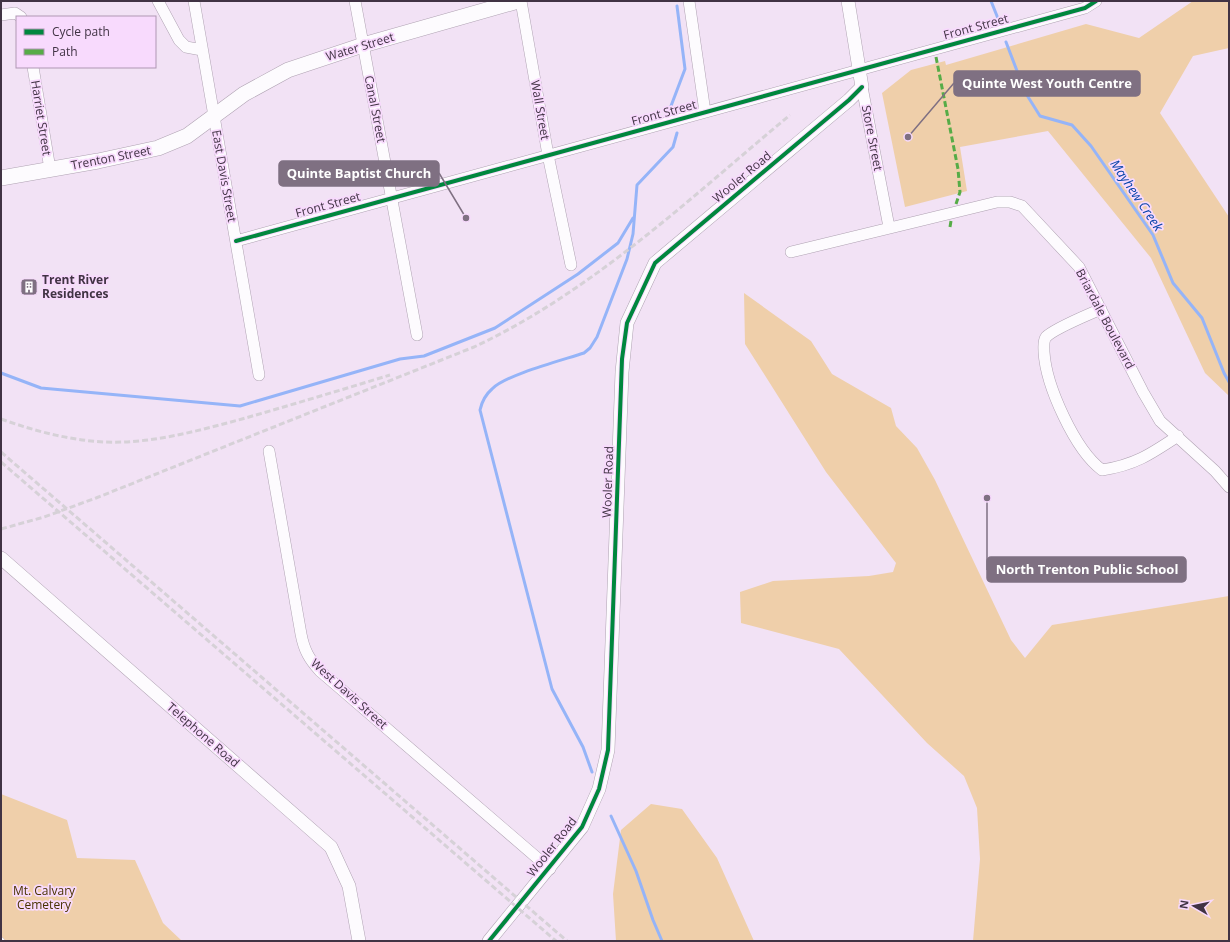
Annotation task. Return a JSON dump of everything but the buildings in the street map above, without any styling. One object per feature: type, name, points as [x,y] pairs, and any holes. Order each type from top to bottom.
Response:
[{"type":"main road","name":"Water Street","points":[[214,117],[244,94],[288,70],[363,45],[518,1]]},
{"type":"main road","name":"Trenton Street","points":[[1,178],[158,148],[187,136],[214,117]]},
{"type":"street","points":[[158,1],[179,40],[186,47],[202,50]]},
{"type":"street","name":"East Davis Street","points":[[194,1],[259,374]]},
{"type":"street","name":"Canal Street","points":[[355,1],[417,335]]},
{"type":"street","name":"Wall Street","points":[[521,1],[548,155],[571,265]]},
{"type":"street","points":[[689,1],[705,112]]},
{"type":"street","name":"Store Street","points":[[848,1],[862,87],[889,227]]},
{"type":"street","name":"Front Street","points":[[236,241],[1085,8],[1096,1]]},
{"type":"street","points":[[1,15],[15,13],[20,16]]},
{"type":"street","name":"Harriet Street","points":[[33,68],[50,169]]},
{"type":"street","name":"Wooler Road","points":[[488,941],[550,869],[588,818],[599,789],[608,750],[622,366],[624,338],[631,313],[654,263],[843,105],[862,87]]},
{"type":"street","name":"Briardale Boulevard","points":[[791,252],[997,202],[1010,202],[1022,206],[1079,267],[1160,421],[1178,436],[1229,487]]},
{"type":"street","points":[[1101,309],[1055,332],[1046,338],[1044,343],[1046,369],[1065,419],[1089,458],[1102,470],[1118,468],[1150,455],[1178,436]]},
{"type":"street","name":"West Davis Street","points":[[269,451],[303,648],[309,659],[320,671],[550,869]]},
{"type":"street","name":"Telephone Road","points":[[1,558],[331,847],[348,886],[359,941]]},
{"type":"green space","points":[[1193,1],[1229,1],[1229,48],[1193,56],[1160,113],[1229,217],[1229,396],[1205,373],[1151,258],[1048,131],[960,147],[967,191],[905,207],[882,93],[911,70],[945,61],[946,65],[1086,24],[1139,38]]},
{"type":"green space","points":[[744,293],[811,341],[832,374],[891,408],[896,426],[917,448],[935,480],[1011,640],[1025,658],[1052,625],[1229,596],[1229,941],[973,941],[980,859],[977,808],[964,776],[927,743],[839,649],[741,623],[740,592],[773,581],[869,576],[893,572],[896,563],[826,472],[745,344]]},
{"type":"green space","name":"Mt. Calvary Cemetery","points":[[1,794],[67,820],[77,858],[135,860],[163,923],[182,941],[1,941]]},
{"type":"green space","points":[[651,804],[682,809],[717,858],[754,941],[616,941],[613,894],[621,830]]},
{"type":"waterway","name":"Mayhew Creek","points":[[991,1],[999,21]]},
{"type":"waterway","points":[[671,115],[671,106],[685,69],[677,6]]},
{"type":"waterway","name":"Mayhew Creek","points":[[1006,42],[1025,92],[1040,116],[1072,125],[1091,146],[1153,235],[1173,283],[1202,318],[1229,382]]},
{"type":"waterway","points":[[592,772],[583,747],[552,689],[480,410],[483,401],[490,391],[509,378],[584,353],[590,348],[597,337],[627,259],[633,234],[637,185],[673,147],[677,133]]},
{"type":"waterway","points":[[1,373],[41,388],[240,406],[400,359],[424,356],[495,328],[578,274],[618,243],[633,218]]},
{"type":"waterway","points":[[611,816],[636,871],[662,941]]},
{"type":"railway","points":[[1,529],[44,517],[96,498],[474,347],[518,324],[560,299],[600,271],[677,210],[790,115]]},
{"type":"railway","points":[[1,419],[39,431],[65,437],[104,442],[139,441],[174,436],[225,424],[390,375]]},
{"type":"railway","points":[[1,452],[567,941]]},
{"type":"railway","points":[[1,462],[556,941]]},
{"type":"marked path","points":[[936,57],[958,169],[960,192],[956,204]]},
{"type":"marked path","points":[[950,227],[951,221]]},
{"type":"cycle path","points":[[236,241],[1085,8],[1096,1]]},
{"type":"cycle path","points":[[489,941],[582,827],[599,789],[608,750],[622,359],[627,323],[655,263],[849,100],[862,87]]},
{"type":"place","name":"Quinte West Youth Centre","points":[[908,137]]},
{"type":"place","name":"Quinte Baptist Church","points":[[466,218]]},
{"type":"place","name":"Trent River Residences","points":[[29,287]]},
{"type":"place","name":"North Trenton Public School","points":[[987,498]]}]
